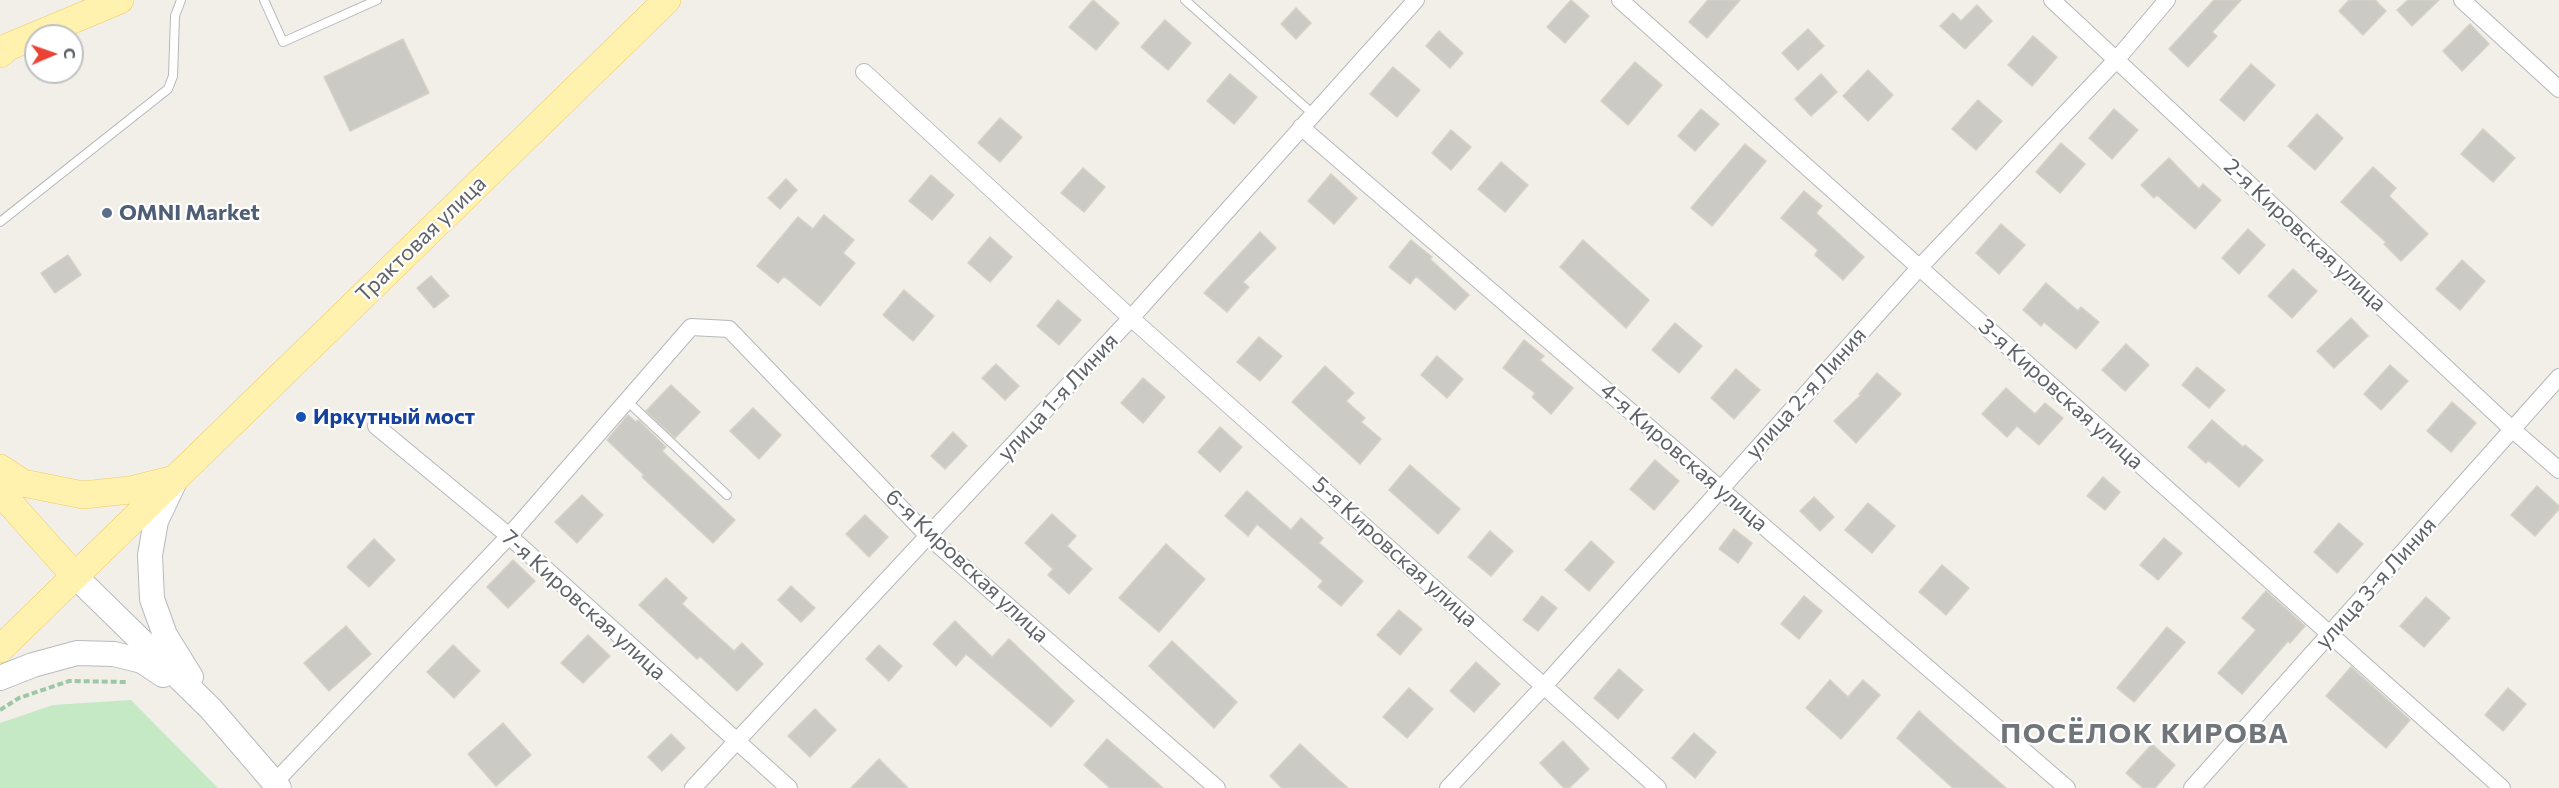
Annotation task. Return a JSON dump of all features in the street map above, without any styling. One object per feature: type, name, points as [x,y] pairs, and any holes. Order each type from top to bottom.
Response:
[{"type":"main road","points":[[0,54],[8,47],[120,0]]},
{"type":"main road","name":"Трактовая улица","points":[[0,649],[667,0]]},
{"type":"main road","points":[[0,468],[22,483],[83,495],[130,490],[175,479]]},
{"type":"main road","points":[[175,479],[156,521],[150,555],[152,599],[165,635],[212,710]]},
{"type":"main road","points":[[0,492],[74,575],[212,710],[277,786]]},
{"type":"main road","points":[[0,678],[33,665],[77,653],[114,654],[142,661],[212,710]]},
{"type":"street","name":"улица 1-я Линия","points":[[693,788],[1131,318],[1416,0]]},
{"type":"street","name":"3-я Кировская улица","points":[[1620,0],[2502,788]]},
{"type":"street","name":"2-я Кировская улица","points":[[2052,0],[2117,58],[2513,430],[2559,470]]},
{"type":"street","name":"улица 2-я Линия","points":[[1448,788],[1545,685],[1919,268],[2117,58],[2168,0]]},
{"type":"street","points":[[2462,0],[2559,89]]},
{"type":"street","name":"5-я Кировская улица","points":[[864,72],[1131,318],[1658,788]]},
{"type":"street","name":"4-я Кировская улица","points":[[1301,127],[2067,788]]},
{"type":"street","name":"6-я Кировская улица","points":[[627,401],[691,327],[729,329],[929,537],[1217,788]]},
{"type":"street","name":"улица 3-я Линия","points":[[2192,788],[2559,377]]},
{"type":"street","points":[[277,786],[509,536],[627,401]]},
{"type":"street","name":"7-я Кировская улица","points":[[376,426],[509,536],[789,788]]},
{"type":"lane","points":[[0,222],[168,89],[173,76],[175,16],[181,0]]},
{"type":"lane","points":[[264,0],[283,42],[377,0]]},
{"type":"lane","points":[[1185,0],[1313,114]]},
{"type":"lane","points":[[627,401],[727,495]]},
{"type":"path","points":[[0,710],[19,698],[69,681],[131,682]]},
{"type":"green space","points":[[131,700],[218,788],[0,788],[0,723],[53,705]]},
{"type":"building","points":[[1093,0],[1119,23],[1096,50],[1069,27]]},
{"type":"building","points":[[1571,0],[1589,16],[1565,43],[1547,27]]},
{"type":"building","points":[[1708,0],[1740,0],[1707,38],[1689,22]]},
{"type":"building","points":[[2214,0],[2241,0],[2212,32],[2217,36],[2188,67],[2169,49]]},
{"type":"building","points":[[2349,0],[2375,0],[2386,11],[2363,35],[2339,11]]},
{"type":"building","points":[[2408,0],[2439,0],[2412,26],[2397,10]]},
{"type":"building","points":[[1977,5],[1992,21],[1965,49],[1940,26],[1953,13],[1961,21]]},
{"type":"building","points":[[1296,8],[1311,23],[1296,39],[1281,24]]},
{"type":"building","points":[[1165,20],[1191,43],[1168,70],[1141,47]]},
{"type":"building","points":[[2470,24],[2489,44],[2462,71],[2443,51]]},
{"type":"building","points":[[1808,29],[1824,46],[1798,70],[1782,53]]},
{"type":"building","points":[[1439,31],[1463,53],[1450,68],[1426,46]]},
{"type":"building","points":[[2033,36],[2057,57],[2032,86],[2008,65]]},
{"type":"building","points":[[403,39],[429,93],[350,131],[324,77]]},
{"type":"building","points":[[1635,62],[1662,85],[1628,125],[1601,101]]},
{"type":"building","points":[[2251,64],[2275,85],[2244,121],[2220,100]]},
{"type":"building","points":[[1393,67],[1420,90],[1397,117],[1370,94]]},
{"type":"building","points":[[1868,70],[1893,95],[1868,121],[1843,96]]},
{"type":"building","points":[[1230,74],[1257,97],[1234,124],[1207,101]]},
{"type":"building","points":[[1821,74],[1837,92],[1811,116],[1795,99]]},
{"type":"building","points":[[1978,100],[2002,121],[1976,150],[1952,129]]},
{"type":"building","points":[[1701,109],[1719,124],[1695,151],[1678,136]]},
{"type":"building","points":[[2114,109],[2138,130],[2112,159],[2089,138]]},
{"type":"building","points":[[2317,114],[2343,138],[2315,170],[2288,146]]},
{"type":"building","points":[[1000,118],[1022,137],[1000,162],[978,143]]},
{"type":"building","points":[[2483,129],[2515,158],[2493,182],[2461,154]]},
{"type":"building","points":[[1451,130],[1471,147],[1451,170],[1432,153]]},
{"type":"building","points":[[2061,143],[2085,164],[2060,193],[2036,172]]},
{"type":"building","points":[[1745,144],[1766,161],[1712,226],[1691,208]]},
{"type":"building","points":[[2169,158],[2199,189],[2203,184],[2221,200],[2195,229],[2157,195],[2154,198],[2141,185]]},
{"type":"building","points":[[1501,162],[1528,185],[1505,212],[1478,189]]},
{"type":"building","points":[[2373,167],[2396,188],[2389,196],[2428,234],[2401,261],[2384,244],[2386,242],[2341,202]]},
{"type":"building","points":[[1083,168],[1105,187],[1084,212],[1061,193]]},
{"type":"building","points":[[1331,174],[1357,198],[1334,224],[1308,201]]},
{"type":"building","points":[[931,175],[954,195],[932,220],[909,201]]},
{"type":"building","points":[[786,179],[797,190],[780,209],[768,198]]},
{"type":"building","points":[[1804,191],[1822,206],[1816,213],[1864,257],[1843,280],[1815,255],[1818,250],[1781,218]]},
{"type":"building","points":[[824,215],[854,240],[843,253],[855,263],[820,306],[784,276],[778,283],[757,266],[798,217],[813,229]]},
{"type":"building","points":[[2001,224],[2025,245],[1999,274],[1976,253]]},
{"type":"building","points":[[2248,229],[2265,245],[2239,274],[2222,258]]},
{"type":"building","points":[[1260,232],[1276,248],[1243,282],[1249,287],[1227,312],[1204,293]]},
{"type":"building","points":[[990,237],[1012,257],[990,282],[968,263]]},
{"type":"building","points":[[1411,240],[1432,257],[1430,259],[1469,295],[1455,310],[1416,276],[1410,284],[1389,267]]},
{"type":"building","points":[[1583,240],[1649,300],[1626,328],[1560,267]]},
{"type":"building","points":[[68,255],[81,275],[55,293],[41,273]]},
{"type":"building","points":[[2462,260],[2485,281],[2460,310],[2436,289]]},
{"type":"building","points":[[2293,269],[2317,291],[2292,318],[2268,296]]},
{"type":"building","points":[[431,276],[449,296],[434,308],[417,288]]},
{"type":"building","points":[[2046,283],[2078,311],[2081,307],[2099,322],[2076,349],[2044,322],[2041,326],[2023,310]]},
{"type":"building","points":[[904,290],[934,316],[913,341],[883,315]]},
{"type":"building","points":[[1058,300],[1081,320],[1059,345],[1037,326]]},
{"type":"building","points":[[2351,318],[2368,336],[2334,368],[2317,351]]},
{"type":"building","points":[[1675,323],[1702,346],[1679,373],[1652,350]]},
{"type":"building","points":[[1259,337],[1282,356],[1260,381],[1237,362]]},
{"type":"building","points":[[1524,340],[1544,356],[1540,360],[1573,388],[1551,414],[1532,397],[1535,393],[1503,368]]},
{"type":"building","points":[[2126,344],[2149,365],[2125,391],[2102,370]]},
{"type":"building","points":[[1437,356],[1463,379],[1447,398],[1421,375]]},
{"type":"building","points":[[996,364],[1019,386],[1005,400],[982,378]]},
{"type":"building","points":[[2390,365],[2408,381],[2381,410],[2364,394]]},
{"type":"building","points":[[1325,366],[1354,393],[1346,401],[1365,418],[1361,422],[1381,439],[1360,464],[1292,402]]},
{"type":"building","points":[[2197,367],[2225,390],[2209,408],[2182,385]]},
{"type":"building","points":[[1736,369],[1760,390],[1734,419],[1711,398]]},
{"type":"building","points":[[1877,373],[1901,394],[1856,443],[1834,421],[1861,395],[1859,394]]},
{"type":"building","points":[[1143,378],[1165,397],[1143,423],[1121,403]]},
{"type":"building","points":[[671,385],[700,412],[675,438],[646,411]]},
{"type":"building","points":[[2006,388],[2035,414],[2045,403],[2063,418],[2039,445],[2017,426],[2007,437],[1982,414]]},
{"type":"building","points":[[2452,402],[2476,423],[2451,452],[2427,431]]},
{"type":"building","points":[[753,408],[781,435],[759,459],[730,431]]},
{"type":"building","points":[[628,415],[636,422],[638,420],[666,447],[662,451],[735,520],[713,543],[642,477],[644,475],[607,440]]},
{"type":"building","points":[[2212,420],[2243,447],[2245,445],[2263,460],[2239,487],[2208,460],[2206,463],[2188,447]]},
{"type":"building","points":[[1220,427],[1242,447],[1220,472],[1198,452]]},
{"type":"building","points":[[953,432],[967,446],[945,469],[931,456]]},
{"type":"building","points":[[1655,460],[1679,481],[1654,510],[1630,489]]},
{"type":"building","points":[[1410,465],[1460,509],[1438,534],[1389,490]]},
{"type":"building","points":[[2103,477],[2120,492],[2105,510],[2087,496]]},
{"type":"building","points":[[2537,486],[2559,506],[2559,509],[2535,536],[2511,515]]},
{"type":"building","points":[[1247,491],[1291,530],[1301,518],[1323,538],[1319,543],[1363,581],[1341,606],[1318,587],[1323,581],[1257,524],[1248,536],[1225,516]]},
{"type":"building","points":[[582,495],[603,515],[577,543],[555,522]]},
{"type":"building","points":[[1814,497],[1834,517],[1820,531],[1800,511]]},
{"type":"building","points":[[1868,503],[1895,526],[1872,553],[1845,530]]},
{"type":"building","points":[[1052,514],[1076,536],[1067,546],[1092,569],[1069,594],[1048,575],[1053,569],[1025,543]]},
{"type":"building","points":[[865,515],[888,537],[869,557],[846,534]]},
{"type":"building","points":[[2339,523],[2363,544],[2337,573],[2314,552]]},
{"type":"building","points":[[1734,529],[1752,543],[1738,563],[1719,549]]},
{"type":"building","points":[[1490,531],[1513,551],[1491,576],[1468,557]]},
{"type":"building","points":[[2164,538],[2182,553],[2158,580],[2140,565]]},
{"type":"building","points":[[374,539],[395,560],[369,587],[347,567]]},
{"type":"building","points":[[1591,541],[1614,562],[1589,591],[1565,570]]},
{"type":"building","points":[[1166,544],[1205,579],[1159,632],[1119,598]]},
{"type":"building","points":[[513,560],[535,581],[508,608],[487,587]]},
{"type":"building","points":[[1942,565],[1969,588],[1946,615],[1919,592]]},
{"type":"building","points":[[666,578],[687,598],[682,604],[734,651],[742,643],[763,664],[737,691],[700,656],[697,659],[639,605]]},
{"type":"building","points":[[791,586],[815,608],[801,622],[778,600]]},
{"type":"building","points":[[2266,591],[2305,626],[2290,643],[2288,641],[2242,694],[2218,673],[2256,630],[2242,618]]},
{"type":"building","points":[[1542,596],[1557,608],[1538,631],[1523,620]]},
{"type":"building","points":[[1804,596],[1822,611],[1799,639],[1781,624]]},
{"type":"building","points":[[2426,597],[2450,618],[2424,647],[2400,626]]},
{"type":"building","points":[[1399,610],[1422,629],[1400,655],[1377,635]]},
{"type":"building","points":[[955,621],[992,657],[1009,639],[1074,701],[1051,727],[966,654],[956,666],[933,644]]},
{"type":"building","points":[[346,626],[371,654],[329,691],[304,663]]},
{"type":"building","points":[[2167,627],[2185,642],[2134,702],[2117,688]]},
{"type":"building","points":[[588,635],[610,656],[583,683],[561,663]]},
{"type":"building","points":[[1172,641],[1237,702],[1214,728],[1149,666]]},
{"type":"building","points":[[453,645],[480,671],[454,698],[427,672]]},
{"type":"building","points":[[879,645],[902,666],[889,681],[866,659]]},
{"type":"building","points":[[1476,662],[1500,684],[1474,712],[1450,691]]},
{"type":"building","points":[[2351,667],[2410,720],[2386,748],[2326,696]]},
{"type":"building","points":[[1619,669],[1643,690],[1618,719],[1594,698]]},
{"type":"building","points":[[1830,680],[1848,697],[1863,680],[1880,695],[1841,739],[1806,708]]},
{"type":"building","points":[[1409,688],[1433,709],[1407,738],[1383,717]]},
{"type":"building","points":[[2508,688],[2526,704],[2503,731],[2485,715]]},
{"type":"building","points":[[815,709],[836,730],[810,757],[788,736]]},
{"type":"building","points":[[1919,711],[2006,788],[1953,788],[1897,738]]},
{"type":"building","points":[[503,723],[531,755],[496,786],[468,754]]},
{"type":"building","points":[[1694,733],[1716,752],[1695,778],[1672,758]]},
{"type":"building","points":[[671,734],[685,748],[662,771],[648,757]]},
{"type":"building","points":[[1107,739],[1163,788],[1110,788],[1084,765]]},
{"type":"building","points":[[1563,741],[1589,769],[1569,788],[1564,788],[1540,763]]},
{"type":"building","points":[[1300,744],[1348,788],[1282,788],[1270,776]]},
{"type":"building","points":[[2152,744],[2175,765],[2155,788],[2143,788],[2126,773]]},
{"type":"building","points":[[879,759],[908,788],[851,788]]},
{"type":"place","name":"OMNI Market","points":[[107,213]]},
{"type":"place","name":"Иркутный мост","points":[[301,417]]},
{"type":"district","name":"ПОСЁЛОК КИРОВА","points":[[2145,734]]}]
